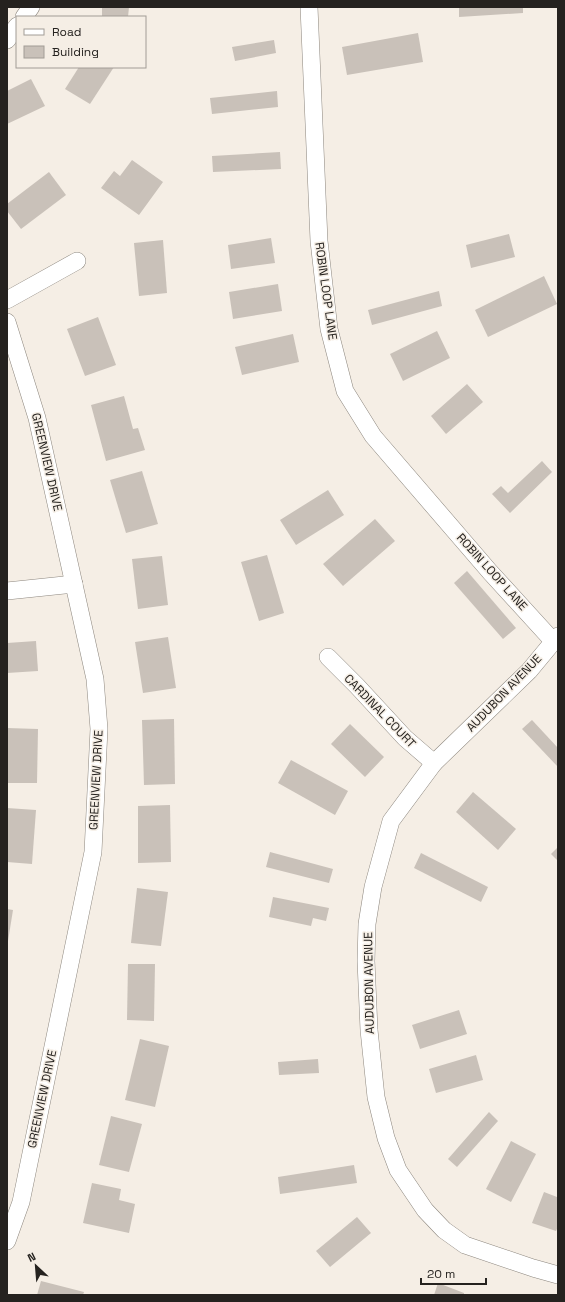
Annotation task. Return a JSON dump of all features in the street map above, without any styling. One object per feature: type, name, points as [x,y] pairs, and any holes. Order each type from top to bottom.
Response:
[{"type":"street","points":[[25,16],[31,7]]},
{"type":"street","name":"ROBIN LOOP LANE","points":[[309,7],[319,241],[329,329],[345,391],[373,436],[490,572],[556,639]]},
{"type":"street","points":[[7,40],[16,27]]},
{"type":"street","points":[[7,300],[77,261]]},
{"type":"street","name":"GREENVIEW DRIVE","points":[[7,322],[37,418],[95,679],[99,729],[93,852],[21,1202],[7,1241]]},
{"type":"street","points":[[7,591],[74,584]]},
{"type":"street","name":"AUDUBON AVENUE","points":[[556,639],[529,671],[434,763],[391,821],[373,887],[367,924],[366,961],[376,1096],[386,1138],[398,1170],[425,1210],[444,1230],[465,1245],[558,1275]]},
{"type":"street","name":"CARDINAL COURT","points":[[328,657],[405,738],[434,763]]},
{"type":"building","points":[[102,7],[129,7],[128,16],[102,16]]},
{"type":"building","points":[[459,7],[523,7],[523,13],[459,17]]},
{"type":"building","points":[[418,33],[423,62],[347,75],[342,47]]},
{"type":"building","points":[[274,40],[276,53],[235,61],[232,47]]},
{"type":"building","points":[[78,68],[113,68],[90,104],[65,89]]},
{"type":"building","points":[[31,79],[45,106],[7,124],[7,91]]},
{"type":"building","points":[[277,91],[278,107],[212,114],[210,98]]},
{"type":"building","points":[[280,152],[281,169],[213,172],[212,156]]},
{"type":"building","points":[[132,160],[163,182],[139,215],[101,188],[114,171],[120,176]]},
{"type":"building","points":[[49,172],[66,195],[21,229],[7,211],[7,204]]},
{"type":"building","points":[[509,234],[515,257],[471,268],[466,245]]},
{"type":"building","points":[[271,238],[275,263],[231,269],[228,245]]},
{"type":"building","points":[[163,240],[167,293],[139,296],[134,243]]},
{"type":"building","points":[[544,276],[557,304],[488,337],[475,310]]},
{"type":"building","points":[[278,284],[282,311],[233,319],[229,292]]},
{"type":"building","points":[[439,291],[442,306],[372,325],[368,310]]},
{"type":"building","points":[[98,317],[116,365],[85,376],[67,329]]},
{"type":"building","points":[[437,331],[450,358],[403,381],[390,354]]},
{"type":"building","points":[[293,334],[299,362],[242,375],[235,347]]},
{"type":"building","points":[[467,384],[483,402],[446,434],[431,416]]},
{"type":"building","points":[[124,396],[133,429],[138,428],[145,450],[106,461],[91,405]]},
{"type":"building","points":[[542,461],[552,472],[510,513],[492,494],[501,486],[508,493]]},
{"type":"building","points":[[142,471],[158,524],[126,533],[110,480]]},
{"type":"building","points":[[328,490],[344,515],[296,545],[280,520]]},
{"type":"building","points":[[375,519],[395,541],[343,586],[323,564]]},
{"type":"building","points":[[267,555],[284,613],[259,621],[241,562]]},
{"type":"building","points":[[162,556],[168,605],[138,609],[132,559]]},
{"type":"building","points":[[467,571],[516,628],[503,639],[454,583]]},
{"type":"building","points":[[168,637],[176,688],[143,693],[135,642]]},
{"type":"building","points":[[36,641],[38,671],[7,673],[7,643]]},
{"type":"building","points":[[174,719],[175,784],[144,785],[142,720]]},
{"type":"building","points":[[532,720],[558,748],[558,767],[522,729]]},
{"type":"building","points":[[350,724],[384,757],[365,777],[331,744]]},
{"type":"building","points":[[7,728],[38,729],[37,783],[7,783]]},
{"type":"building","points":[[291,760],[348,791],[335,815],[278,783]]},
{"type":"building","points":[[473,792],[516,829],[498,850],[456,812]]},
{"type":"building","points":[[170,805],[171,862],[138,863],[138,806]]},
{"type":"building","points":[[7,808],[36,810],[32,864],[7,862]]},
{"type":"building","points":[[558,847],[558,861],[551,854]]},
{"type":"building","points":[[270,852],[333,869],[329,883],[266,867]]},
{"type":"building","points":[[421,853],[488,887],[481,902],[414,868]]},
{"type":"building","points":[[137,888],[168,892],[161,946],[131,943]]},
{"type":"building","points":[[273,897],[329,908],[326,921],[313,918],[311,926],[269,917]]},
{"type":"building","points":[[7,909],[13,910],[8,941],[7,941]]},
{"type":"building","points":[[128,964],[155,964],[154,1021],[127,1020]]},
{"type":"building","points":[[459,1010],[467,1034],[420,1049],[412,1025]]},
{"type":"building","points":[[140,1039],[169,1046],[155,1107],[125,1100]]},
{"type":"building","points":[[476,1055],[483,1080],[436,1093],[429,1069]]},
{"type":"building","points":[[318,1059],[319,1073],[279,1075],[278,1062]]},
{"type":"building","points":[[489,1112],[498,1121],[457,1167],[448,1159]]},
{"type":"building","points":[[111,1116],[142,1124],[129,1172],[99,1165]]},
{"type":"building","points":[[511,1141],[536,1154],[511,1202],[486,1189]]},
{"type":"building","points":[[354,1165],[357,1183],[280,1194],[278,1177]]},
{"type":"building","points":[[92,1183],[121,1189],[119,1200],[135,1204],[129,1233],[83,1223]]},
{"type":"building","points":[[544,1192],[557,1197],[558,1195],[558,1227],[556,1231],[532,1223]]},
{"type":"building","points":[[357,1217],[371,1233],[330,1267],[316,1251]]},
{"type":"building","points":[[41,1281],[84,1292],[83,1295],[37,1295]]},
{"type":"building","points":[[438,1283],[464,1293],[464,1295],[434,1295]]}]
